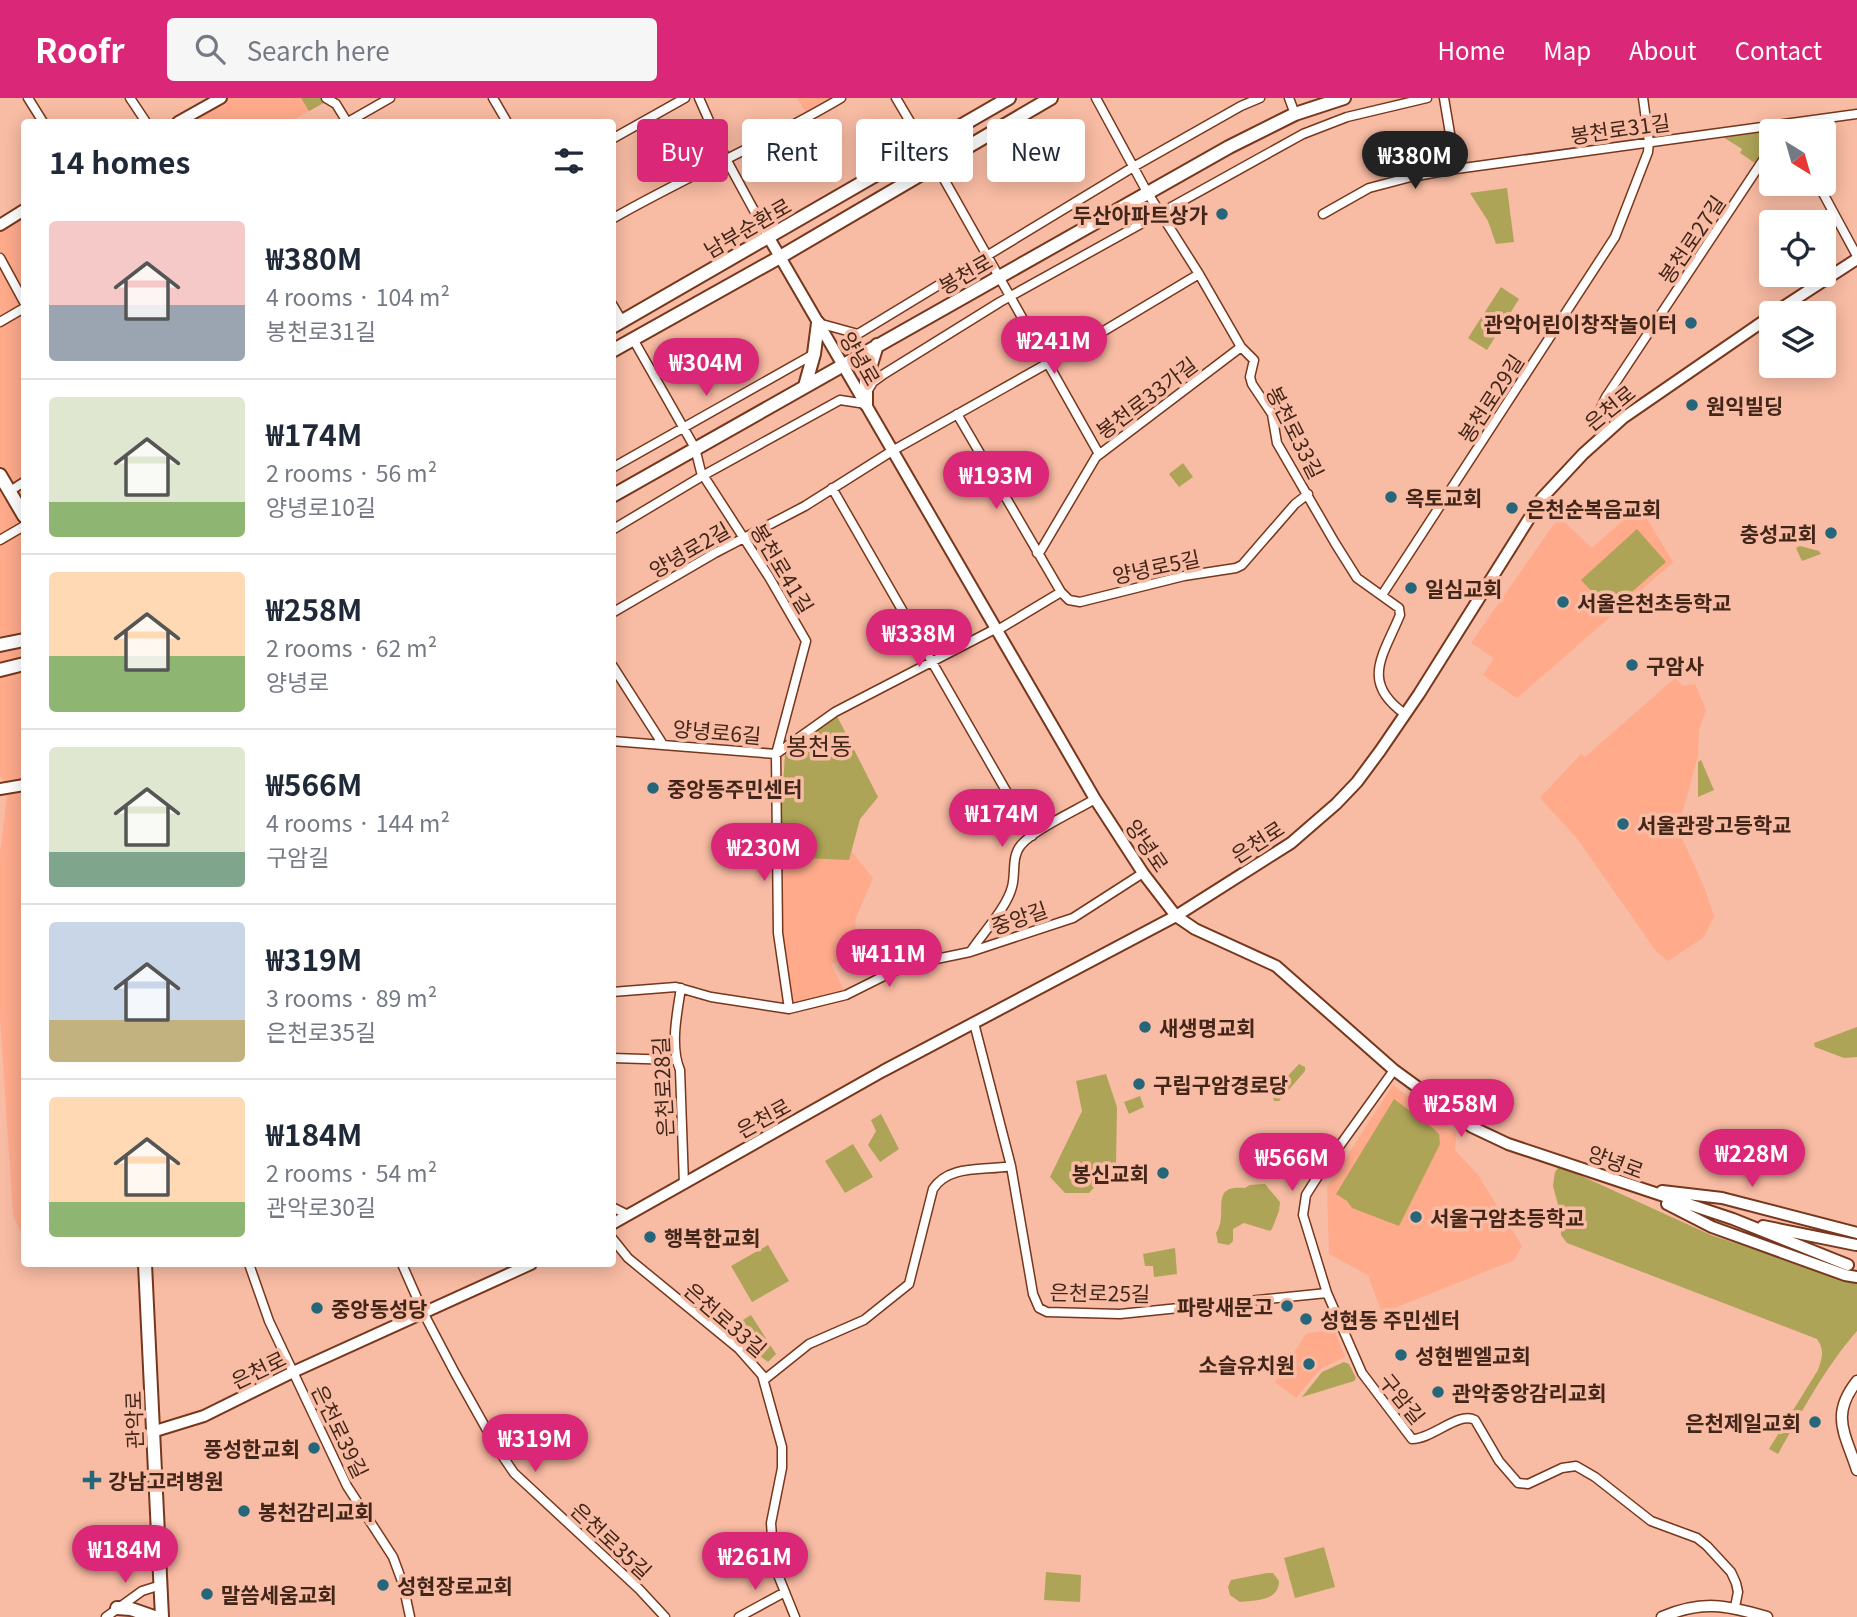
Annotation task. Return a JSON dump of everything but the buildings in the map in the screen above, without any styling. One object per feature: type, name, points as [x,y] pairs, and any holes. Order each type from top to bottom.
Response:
[{"type":"main road","points":[[183,119],[221,98]]},
{"type":"main road","name":"남부순환로","points":[[973,119],[1009,98]]},
{"type":"main road","name":"남부순환로","points":[[973,143],[1051,98]]},
{"type":"main road","name":"봉천로","points":[[616,494],[1240,141],[1295,114],[1344,98]]},
{"type":"main road","name":"남부순환로","points":[[616,325],[865,182]]},
{"type":"main road","name":"남부순환로","points":[[616,349],[907,182]]},
{"type":"main road","points":[[0,225],[21,213]]},
{"type":"main road","name":"양녕로","points":[[769,238],[842,365],[866,400],[892,451],[1094,799],[1143,873],[1176,916],[1195,929],[1276,966],[1394,1070],[1460,1119],[1492,1137],[1636,1189],[1733,1219],[1856,1245]]},
{"type":"main road","name":"은천로","points":[[1792,301],[1857,258]]},
{"type":"main road","points":[[664,296],[658,305],[659,312],[667,317],[674,316]]},
{"type":"main road","points":[[805,386],[814,354],[818,323]]},
{"type":"main road","name":"은천로","points":[[616,1222],[883,1071],[1176,916],[1291,843],[1319,820],[1357,782],[1405,714],[1542,498],[1608,431],[1655,394],[1759,323]]},
{"type":"main road","points":[[616,325],[623,333],[624,339],[616,349]]},
{"type":"main road","points":[[866,400],[866,381],[877,345]]},
{"type":"main road","points":[[0,475],[21,511]]},
{"type":"main road","points":[[0,644],[21,640]]},
{"type":"main road","points":[[0,670],[21,665]]},
{"type":"main road","points":[[0,789],[21,786]]},
{"type":"main road","points":[[1636,1189],[1722,1198],[1857,1233]]},
{"type":"main road","points":[[1636,1189],[1712,1227],[1845,1275],[1854,1273]]},
{"type":"main road","name":"양녕로","points":[[1733,1219],[1854,1273]]},
{"type":"main road","name":"관악로","points":[[145,1267],[162,1617]]},
{"type":"main road","name":"은천로","points":[[152,1432],[204,1416],[293,1372],[525,1267]]},
{"type":"main road","points":[[117,1608],[131,1609],[154,1617]]},
{"type":"street","points":[[28,98],[41,119]]},
{"type":"street","points":[[130,98],[144,119]]},
{"type":"street","points":[[326,98],[336,104],[345,119]]},
{"type":"street","points":[[352,119],[390,98]]},
{"type":"street","points":[[493,98],[505,119]]},
{"type":"street","points":[[616,137],[685,98]]},
{"type":"street","points":[[699,98],[708,119]]},
{"type":"street","points":[[728,158],[841,98]]},
{"type":"street","points":[[895,98],[908,119]]},
{"type":"street","points":[[1096,98],[1147,192]]},
{"type":"street","name":"봉천로","points":[[818,323],[858,334],[1135,166],[1260,98]]},
{"type":"street","points":[[1289,98],[1295,114]]},
{"type":"street","name":"봉천로","points":[[866,400],[873,382],[884,374],[1010,297],[1246,164],[1312,130],[1347,117],[1427,98]]},
{"type":"street","points":[[1444,98],[1456,169]]},
{"type":"street","name":"봉천로29길","points":[[1382,595],[1615,237],[1648,152],[1643,98]]},
{"type":"street","name":"봉천로31길","points":[[1834,119],[1857,114]]},
{"type":"street","name":"봉천로31길","points":[[1323,215],[1369,188],[1411,177],[1649,142],[1759,131]]},
{"type":"street","points":[[728,163],[769,238]]},
{"type":"street","name":"봉천로27길","points":[[1608,431],[1598,416],[1606,397],[1759,166]]},
{"type":"street","points":[[616,217],[679,182]]},
{"type":"street","points":[[945,182],[1099,454]]},
{"type":"street","name":"봉천로33길","points":[[1147,192],[1241,347],[1254,360],[1250,377],[1272,414],[1277,443],[1357,578],[1398,606],[1400,615],[1381,659],[1380,683],[1388,700],[1405,714]]},
{"type":"street","points":[[1824,196],[1857,258]]},
{"type":"street","points":[[0,258],[21,296]]},
{"type":"street","name":"양녕로2길","points":[[616,611],[744,537],[805,506],[892,451],[1199,274]]},
{"type":"street","points":[[0,322],[21,310]]},
{"type":"street","points":[[633,339],[695,448]]},
{"type":"street","name":"봉천로33가길","points":[[1037,553],[1099,454],[1241,347]]},
{"type":"street","points":[[616,466],[814,354]]},
{"type":"street","points":[[616,528],[704,475],[840,400],[866,400]]},
{"type":"street","points":[[957,414],[1061,592],[996,630]]},
{"type":"street","name":"봉천로41길","points":[[695,448],[701,472],[744,537],[806,641],[776,754],[778,933],[789,1009]]},
{"type":"street","points":[[10,491],[21,484]]},
{"type":"street","points":[[832,488],[1032,836]]},
{"type":"street","name":"양녕로5길","points":[[1061,592],[1069,600],[1080,602],[1184,576],[1236,568],[1242,565],[1295,504],[1308,494]]},
{"type":"street","points":[[0,540],[21,528]]},
{"type":"street","name":"양녕로6길","points":[[616,741],[776,754],[835,712],[996,630]]},
{"type":"street","points":[[616,671],[662,743]]},
{"type":"street","points":[[970,952],[1009,895],[1013,883],[1015,855],[1020,846],[1094,799]]},
{"type":"street","name":"중앙길","points":[[616,992],[681,988],[711,997],[789,1009],[846,995],[912,964],[970,952],[1073,918],[1143,873]]},
{"type":"street","name":"은천로28길","points":[[681,988],[677,1010],[676,1060],[680,1070],[684,1184]]},
{"type":"street","name":"은천로25길","points":[[974,1023],[1011,1166],[1034,1298],[1040,1308],[1047,1312],[1120,1314],[1327,1293]]},
{"type":"street","points":[[616,1058],[676,1060]]},
{"type":"street","name":"구암길","points":[[1394,1070],[1318,1175],[1305,1200],[1305,1225],[1327,1293],[1362,1373],[1412,1439],[1429,1436],[1469,1417],[1475,1420],[1499,1461],[1518,1483],[1528,1484],[1562,1468],[1576,1466],[1595,1477],[1651,1521],[1697,1538],[1731,1572],[1738,1592],[1735,1607]]},
{"type":"street","points":[[764,1380],[809,1344],[864,1320],[909,1284],[933,1189],[940,1179],[956,1172],[1011,1166]]},
{"type":"street","points":[[616,1209],[628,1215]]},
{"type":"street","name":"은천로33길","points":[[616,1243],[628,1258],[739,1349],[753,1362],[764,1380],[782,1447],[782,1468],[771,1523],[774,1565],[785,1592]]},
{"type":"street","name":"은천로39길","points":[[250,1267],[269,1321],[352,1496],[393,1557],[403,1584],[410,1617]]},
{"type":"street","name":"은천로35길","points":[[403,1267],[424,1314],[480,1418],[514,1472],[639,1588],[665,1617]]},
{"type":"street","points":[[1857,1381],[1845,1397],[1840,1414],[1857,1470]]},
{"type":"street","points":[[106,1617],[142,1591],[161,1585]]},
{"type":"street","points":[[738,1617],[785,1592],[795,1617]]},
{"type":"street","points":[[1662,1617],[1682,1608],[1704,1604],[1735,1607],[1767,1617]]},
{"type":"shaded area","points":[[221,98],[329,100],[295,119],[190,119]]},
{"type":"shaded area","points":[[301,98],[326,98],[329,100],[309,111]]},
{"type":"shaded area","points":[[797,98],[840,98],[809,117]]},
{"type":"shaded area","points":[[1759,132],[1759,157],[1755,163],[1740,153],[1742,149],[1723,137]]},
{"type":"shaded area","points":[[1507,188],[1514,242],[1496,244],[1488,221],[1470,193]]},
{"type":"shaded area","points":[[21,212],[21,1234],[13,1215],[0,1017],[0,853],[8,788],[0,776],[0,225]]},
{"type":"shaded area","points":[[1501,287],[1519,299],[1487,350],[1468,338]]},
{"type":"shaded area","points":[[1183,463],[1193,477],[1179,487],[1169,474]]},
{"type":"shaded area","name":"서울은천초등학교","points":[[1639,506],[1673,562],[1517,698],[1483,675],[1494,658],[1471,643],[1559,517],[1592,548]]},
{"type":"shaded area","points":[[1637,529],[1666,562],[1610,611],[1581,580]]},
{"type":"shaded area","points":[[1800,546],[1821,554],[1802,561],[1796,548]]},
{"type":"shaded area","name":"서울관광고등학교","points":[[1675,678],[1683,686],[1695,684],[1706,710],[1699,730],[1698,756],[1682,814],[1680,834],[1714,916],[1704,937],[1668,961],[1656,951],[1576,837],[1540,798],[1581,754],[1585,757]]},
{"type":"shaded area","points":[[835,712],[878,797],[860,819],[849,860],[779,857],[785,753]]},
{"type":"shaded area","points":[[785,753],[878,797],[860,819],[851,851],[873,878],[855,920],[859,955],[831,964],[846,995],[789,1009],[778,933]]},
{"type":"shaded area","points":[[1701,760],[1714,790],[1698,797],[1698,762]]},
{"type":"shaded area","points":[[1857,1027],[1857,1057],[1844,1058],[1815,1047],[1814,1043]]},
{"type":"shaded area","points":[[1299,1064],[1305,1067],[1305,1071],[1279,1101],[1274,1101],[1272,1093]]},
{"type":"shaded area","points":[[1106,1074],[1117,1107],[1116,1164],[1089,1193],[1065,1193],[1050,1177],[1082,1111],[1076,1081]]},
{"type":"shaded area","name":"서울구암초등학교","points":[[1393,1085],[1456,1132],[1455,1150],[1478,1175],[1522,1246],[1514,1260],[1382,1313],[1368,1275],[1329,1254],[1327,1187]]},
{"type":"shaded area","points":[[1140,1096],[1144,1107],[1129,1114],[1124,1102]]},
{"type":"shaded area","points":[[1394,1099],[1434,1129],[1439,1134],[1440,1144],[1399,1226],[1352,1208],[1336,1194]]},
{"type":"shaded area","points":[[881,1114],[899,1149],[880,1162],[868,1145],[876,1131],[871,1120]]},
{"type":"shaded area","points":[[853,1144],[873,1177],[845,1193],[825,1161]]},
{"type":"shaded area","points":[[1558,1168],[1564,1168],[1711,1235],[1857,1283],[1857,1331],[1824,1374],[1778,1454],[1769,1449],[1818,1370],[1822,1350],[1817,1339],[1567,1243],[1561,1235],[1561,1216],[1553,1186]]},
{"type":"shaded area","points":[[1265,1184],[1280,1202],[1272,1229],[1270,1231],[1244,1223],[1233,1229],[1233,1241],[1229,1245],[1218,1243],[1216,1233],[1226,1191]]},
{"type":"shaded area","points":[[768,1245],[789,1281],[752,1302],[731,1266]]},
{"type":"shaded area","points":[[1175,1248],[1177,1274],[1154,1277],[1153,1266],[1145,1266],[1143,1254]]},
{"type":"shaded area","points":[[751,1315],[776,1354],[768,1362],[753,1351],[738,1323]]},
{"type":"shaded area","name":"소슬유치원","points":[[1334,1329],[1345,1357],[1320,1369],[1296,1398],[1275,1382],[1306,1334]]},
{"type":"shaded area","points":[[1344,1362],[1349,1364],[1356,1378],[1354,1381],[1302,1397],[1322,1372]]},
{"type":"shaded area","points":[[1324,1547],[1335,1587],[1295,1598],[1284,1558]]},
{"type":"shaded area","points":[[1046,1572],[1081,1575],[1080,1602],[1044,1600]]},
{"type":"shaded area","points":[[1273,1573],[1279,1581],[1278,1588],[1271,1596],[1240,1602],[1230,1595],[1228,1587],[1231,1580]]},
{"type":"place","name":"두산아파트상가","points":[[1222,214]]},
{"type":"place","name":"관악어린이창작놀이터","points":[[1691,323]]},
{"type":"place","name":"원익빌딩","points":[[1692,405]]},
{"type":"place","name":"옥토교회","points":[[1391,497]]},
{"type":"place","name":"은천순복음교회","points":[[1512,508]]},
{"type":"place","name":"충성교회","points":[[1831,533]]},
{"type":"place","name":"일심교회","points":[[1411,588]]},
{"type":"place","name":"서울은천초등학교","points":[[1563,602]]},
{"type":"place","name":"구암사","points":[[1632,665]]},
{"type":"place","name":"중앙동주민센터","points":[[653,788]]},
{"type":"place","name":"서울관광고등학교","points":[[1623,824]]},
{"type":"place","name":"새생명교회","points":[[1145,1027]]},
{"type":"place","name":"구립구암경로당","points":[[1139,1084]]},
{"type":"place","name":"봉신교회","points":[[1163,1173]]},
{"type":"place","name":"서울구암초등학교","points":[[1416,1217]]},
{"type":"place","name":"행복한교회","points":[[650,1237]]},
{"type":"place","name":"파랑새문고","points":[[1287,1306]]},
{"type":"place","name":"중앙동성당","points":[[317,1308]]},
{"type":"place","name":"성현동 주민센터","points":[[1306,1319]]},
{"type":"place","name":"성현벧엘교회","points":[[1401,1355]]},
{"type":"place","name":"소슬유치원","points":[[1309,1364]]},
{"type":"place","name":"관악중앙감리교회","points":[[1438,1392]]},
{"type":"place","name":"은천제일교회","points":[[1815,1422]]},
{"type":"place","name":"풍성한교회","points":[[314,1448]]},
{"type":"place","name":"강남고려병원","points":[[92,1480]]},
{"type":"place","name":"봉천감리교회","points":[[244,1511]]},
{"type":"place","name":"성현장로교회","points":[[383,1585]]},
{"type":"place","name":"말씀세움교회","points":[[207,1594]]},
{"type":"district","name":"봉천동","points":[[819,744]]}]
